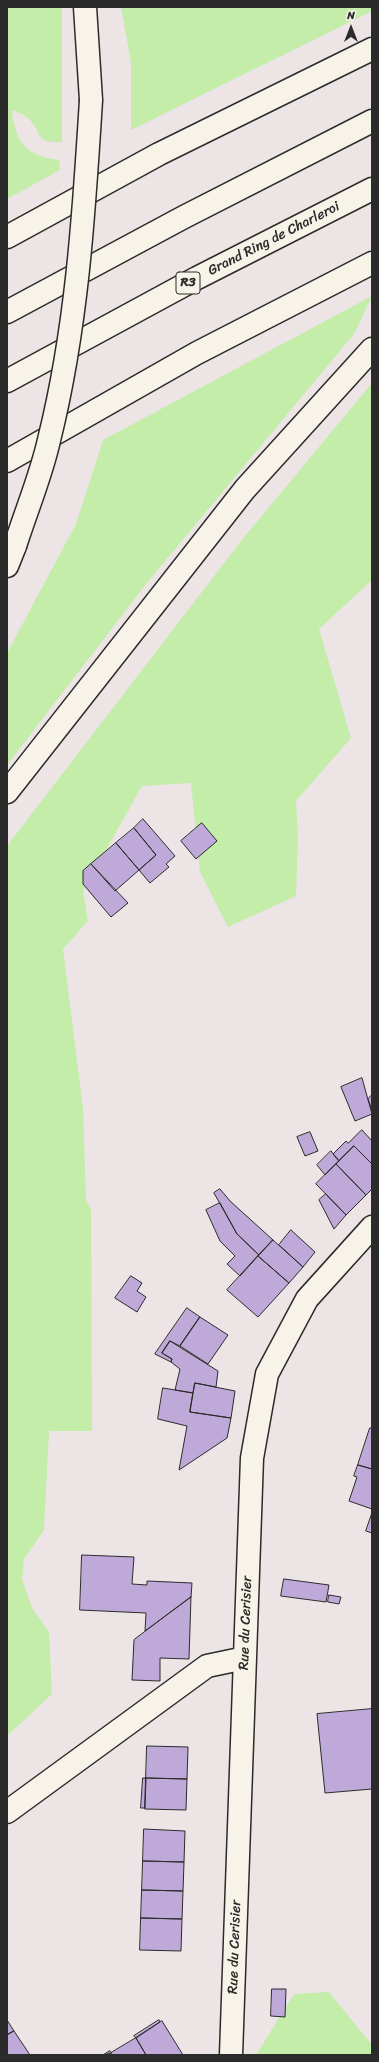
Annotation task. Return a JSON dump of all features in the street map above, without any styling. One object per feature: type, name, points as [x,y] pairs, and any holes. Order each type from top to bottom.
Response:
[{"type":"main road","points":[[11,556],[49,440],[70,332],[83,223],[91,100],[85,7]]},
{"type":"main road","points":[[7,237],[159,154],[372,49]]},
{"type":"main road","points":[[7,312],[184,217],[372,121]]},
{"type":"main road","name":"Grand Ring de Charleroi","points":[[7,381],[197,278],[372,189]]},
{"type":"main road","points":[[7,461],[197,352],[372,263]]},
{"type":"main road","points":[[7,792],[245,489],[372,348]]},
{"type":"main road","name":"Rue du Cerisier","points":[[231,2055],[252,1458],[267,1374],[307,1299],[372,1227]]},
{"type":"main road","points":[[7,1812],[208,1666],[245,1658]]},
{"type":"green space","points":[[7,7],[62,7],[62,142],[53,142],[43,139],[34,124],[29,119],[12,110],[16,130],[24,145],[30,151],[38,155],[59,160],[60,170],[7,199]]},
{"type":"green space","points":[[121,7],[372,7],[372,11],[131,130],[131,62]]},
{"type":"green space","points":[[372,296],[354,334],[146,584],[7,765],[7,653],[76,524],[103,440]]},
{"type":"green space","points":[[372,383],[372,580],[319,629],[351,738],[296,801],[298,837],[296,896],[228,927],[200,872],[191,783],[142,786],[83,891],[88,921],[63,949],[83,1109],[86,1200],[91,1209],[92,1431],[49,1431],[44,1530],[24,1559],[22,1579],[32,1608],[49,1632],[52,1694],[7,1736],[7,846],[241,541]]},
{"type":"green space","points":[[329,1992],[372,2045],[372,2055],[256,2055],[294,1994]]},
{"type":"building","points":[[143,819],[175,856],[166,864],[169,867],[150,883],[139,870],[156,855],[134,828]]},
{"type":"building","points":[[202,823],[217,841],[196,859],[181,841]]},
{"type":"building","points":[[134,828],[156,855],[139,870],[116,843]]},
{"type":"building","points":[[116,843],[139,870],[115,891],[91,864]]},
{"type":"building","points":[[91,864],[128,903],[111,917],[83,884],[83,871]]},
{"type":"building","points":[[362,1078],[372,1114],[355,1121],[341,1087]]},
{"type":"building","points":[[372,1095],[372,1110],[368,1099]]},
{"type":"building","points":[[362,1130],[372,1141],[372,1164],[354,1146],[339,1161],[333,1154],[346,1141],[348,1143]]},
{"type":"building","points":[[310,1132],[318,1151],[305,1156],[297,1137]]},
{"type":"building","points":[[354,1146],[372,1164],[372,1189],[366,1195],[336,1164]]},
{"type":"building","points":[[331,1151],[339,1161],[325,1175],[317,1165]]},
{"type":"building","points":[[336,1164],[366,1195],[346,1215],[316,1184]]},
{"type":"building","points":[[220,1189],[230,1201],[273,1240],[259,1255],[237,1234],[214,1193]]},
{"type":"building","points":[[326,1194],[346,1215],[334,1229],[319,1200]]},
{"type":"building","points":[[220,1203],[237,1234],[259,1255],[240,1276],[227,1264],[235,1256],[220,1241],[206,1210]]},
{"type":"building","points":[[291,1230],[315,1252],[303,1267],[279,1245]]},
{"type":"building","points":[[273,1240],[303,1267],[289,1283],[258,1256]]},
{"type":"building","points":[[258,1256],[289,1283],[258,1317],[227,1290]]},
{"type":"building","points":[[131,1276],[142,1283],[137,1291],[146,1297],[137,1312],[115,1298]]},
{"type":"building","points":[[187,1308],[200,1317],[180,1346],[170,1341],[162,1353],[172,1359],[171,1362],[155,1354]]},
{"type":"building","points":[[200,1317],[228,1335],[208,1364],[180,1346]]},
{"type":"building","points":[[170,1341],[218,1371],[216,1387],[195,1383],[193,1393],[175,1390],[180,1369],[171,1362],[172,1359],[162,1353]]},
{"type":"building","points":[[195,1383],[235,1391],[231,1418],[190,1412]]},
{"type":"building","points":[[163,1388],[193,1393],[190,1412],[231,1418],[227,1438],[179,1470],[187,1426],[158,1419]]},
{"type":"building","points":[[370,1428],[372,1428],[372,1469],[358,1465]]},
{"type":"building","points":[[358,1465],[372,1469],[372,1509],[349,1501],[357,1477],[354,1476]]},
{"type":"building","points":[[372,1513],[372,1533],[366,1531]]},
{"type":"building","points":[[82,1555],[134,1557],[132,1584],[147,1585],[147,1581],[192,1583],[191,1597],[145,1631],[146,1613],[80,1610]]},
{"type":"building","points":[[284,1579],[329,1585],[326,1602],[281,1596]]},
{"type":"building","points":[[329,1595],[341,1597],[339,1604],[328,1602]]},
{"type":"building","points":[[191,1597],[189,1659],[160,1658],[160,1681],[132,1680],[134,1640]]},
{"type":"building","points":[[372,1709],[372,1789],[325,1793],[317,1714]]},
{"type":"building","points":[[147,1746],[188,1747],[187,1779],[146,1778]]},
{"type":"building","points":[[143,1778],[146,1778],[145,1808],[141,1808]]},
{"type":"building","points":[[146,1778],[187,1779],[186,1810],[145,1809]]},
{"type":"building","points":[[144,1829],[185,1831],[184,1862],[143,1861]]},
{"type":"building","points":[[143,1861],[184,1862],[183,1891],[142,1890]]},
{"type":"building","points":[[142,1890],[183,1891],[182,1919],[141,1918]]},
{"type":"building","points":[[141,1918],[182,1919],[181,1951],[140,1950]]},
{"type":"building","points":[[272,1989],[286,1989],[285,2017],[271,2016]]},
{"type":"building","points":[[7,2020],[14,2031],[7,2035]]},
{"type":"building","points":[[159,2020],[160,2022],[136,2038],[134,2036]]},
{"type":"building","points":[[162,2021],[183,2055],[146,2055],[136,2038]]},
{"type":"building","points":[[14,2031],[30,2055],[7,2055],[7,2035]]},
{"type":"building","points":[[136,2038],[146,2055],[112,2055],[111,2053]]}]
